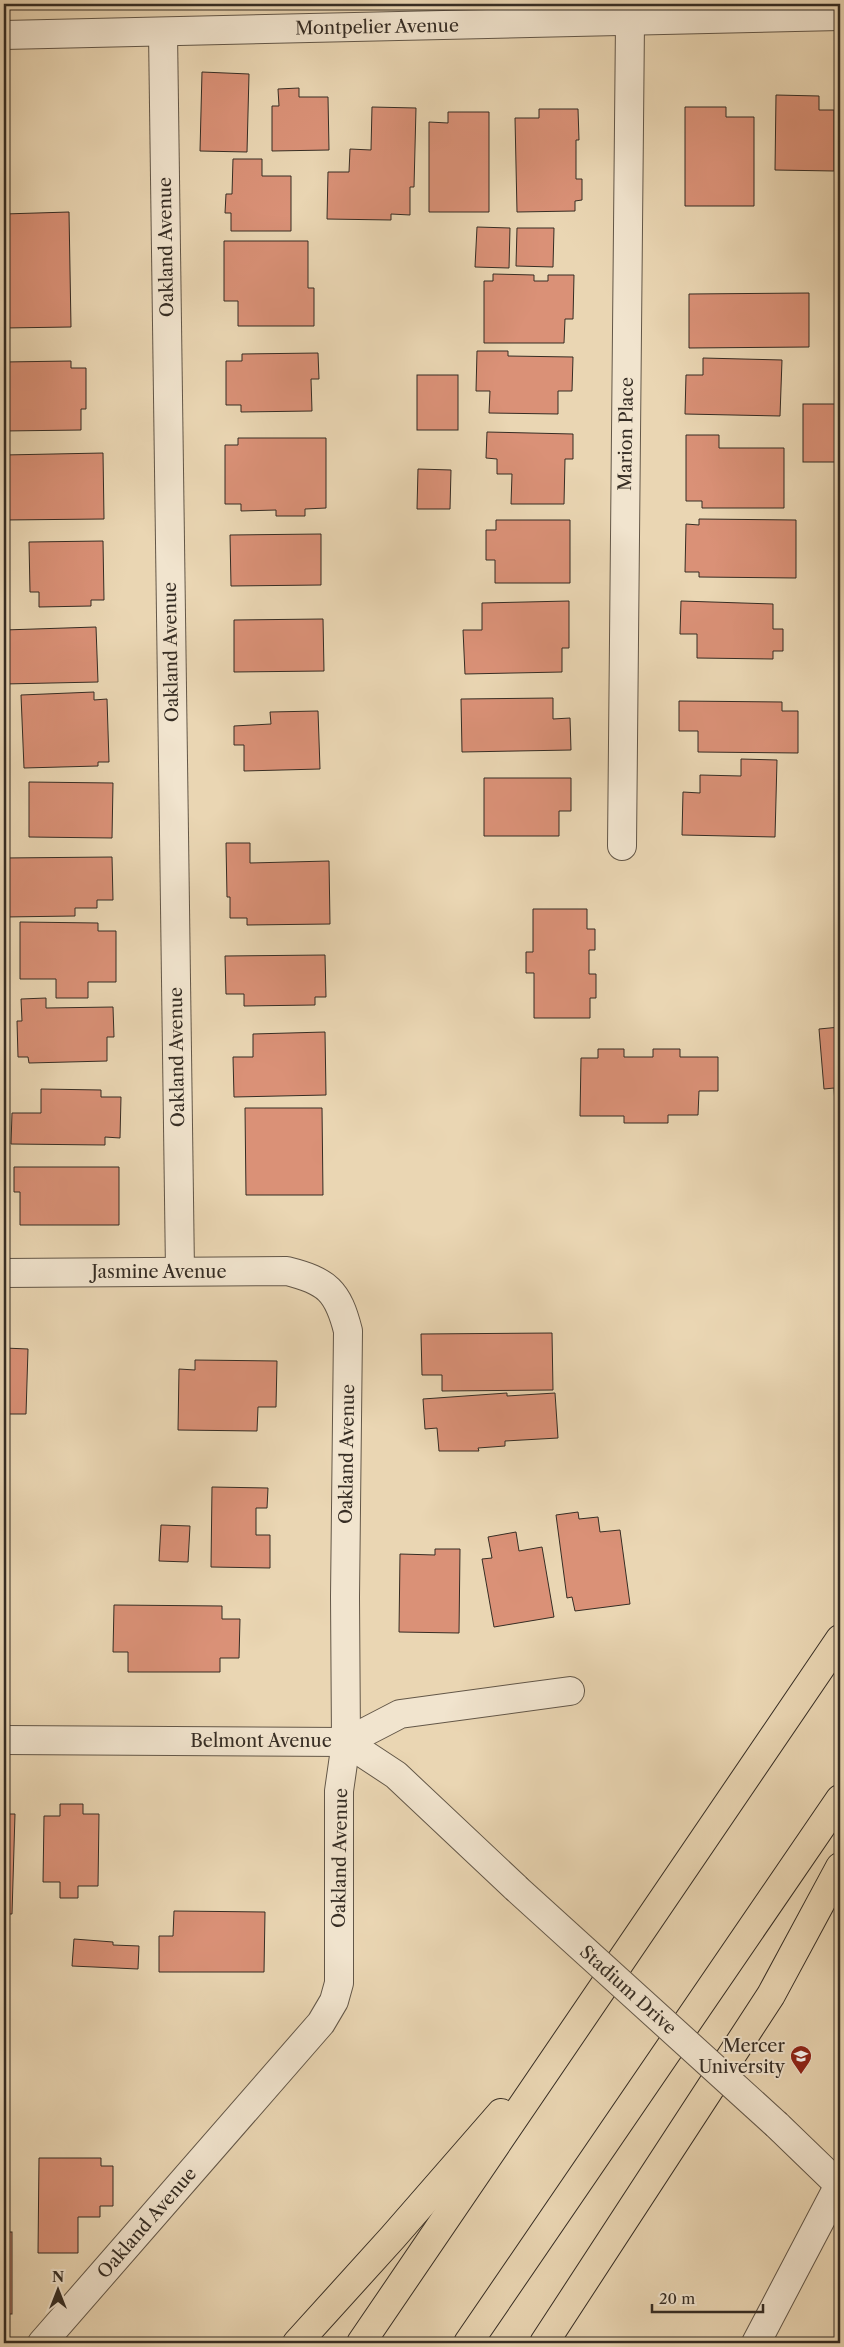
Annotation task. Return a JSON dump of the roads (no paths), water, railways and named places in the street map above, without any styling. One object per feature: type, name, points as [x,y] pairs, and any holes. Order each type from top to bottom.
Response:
[{"type":"highway","points":[[362,2343],[840,1639]]},
{"type":"highway","points":[[468,2343],[840,1799]]},
{"type":"highway","points":[[544,2343],[770,1995],[840,1867]]},
{"type":"highway","points":[[297,2343],[393,2237],[589,2011]]},
{"type":"street","name":"Montpelier Avenue","points":[[4,35],[630,22],[752,11],[840,16]]},
{"type":"street","name":"Marion Place","points":[[622,846],[630,22]]},
{"type":"street","name":"Oakland Avenue","points":[[163,32],[180,1272]]},
{"type":"street","name":"Jasmine Avenue","points":[[4,1272],[287,1272],[313,1278]]},
{"type":"street","name":"Oakland Avenue","points":[[42,2343],[321,2023],[334,2001],[339,1984],[339,1791],[346,1742],[345,1597],[348,1331],[342,1306],[328,1288],[313,1278]]},
{"type":"street","name":"Belmont Avenue","points":[[4,1740],[346,1742],[400,1714],[570,1691]]},
{"type":"street","name":"Stadium Drive","points":[[346,1742],[396,1775],[516,1888],[839,2183],[756,2343]]},
{"type":"place","name":"Mercer University","points":[[801,2075]]}]
